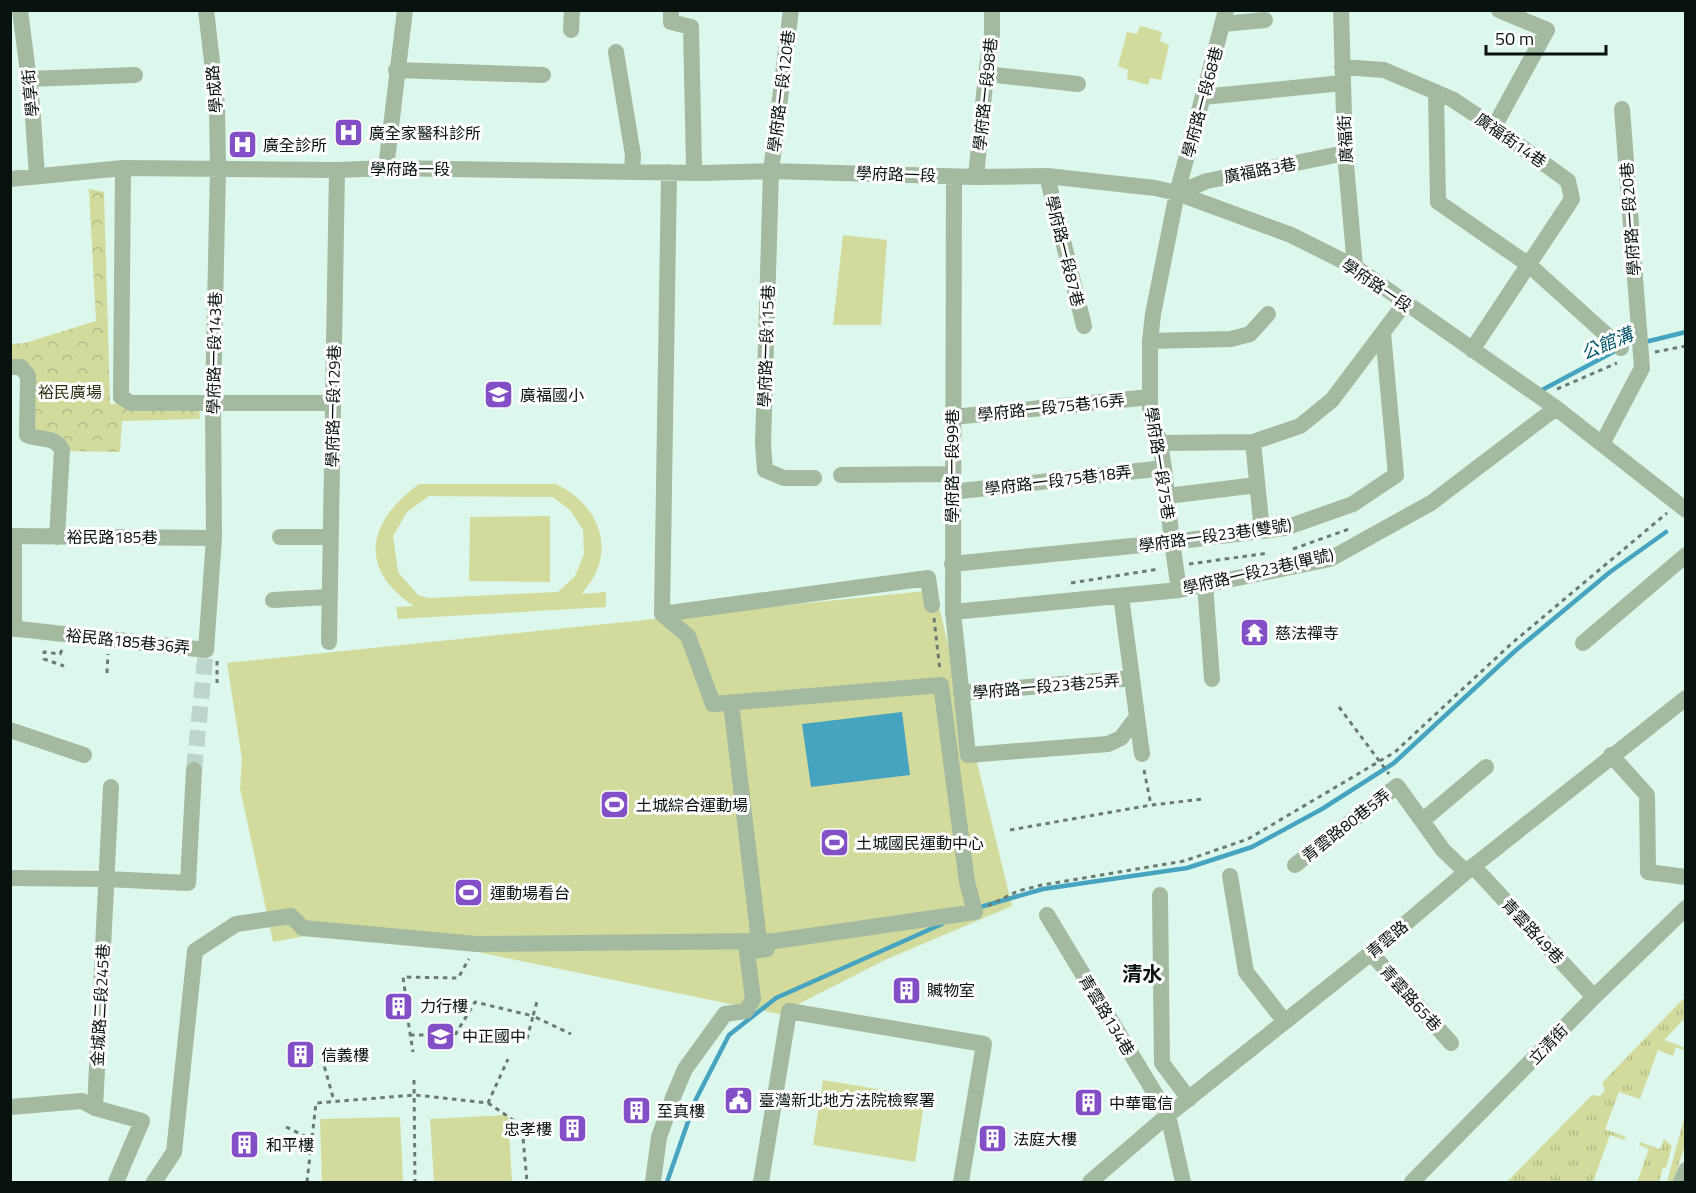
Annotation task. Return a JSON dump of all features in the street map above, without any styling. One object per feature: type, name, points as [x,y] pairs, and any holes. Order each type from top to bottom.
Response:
[{"type":"street","name":"學享街","points":[[20,10],[36,176]]},
{"type":"street","name":"學成路","points":[[207,10],[217,105],[218,168]]},
{"type":"street","points":[[386,168],[405,10]]},
{"type":"street","points":[[571,30],[572,10]]},
{"type":"street","points":[[670,10],[671,22],[691,27],[694,167]]},
{"type":"street","name":"學府路一段120巷","points":[[771,171],[790,10]]},
{"type":"street","name":"學府路一段98巷","points":[[976,177],[992,33],[992,10]]},
{"type":"street","name":"廣福街","points":[[1341,10],[1345,153],[1355,267]]},
{"type":"street","points":[[1494,127],[1547,30],[1499,10]]},
{"type":"street","points":[[1225,17],[1264,20]]},
{"type":"street","name":"學府路一段68巷","points":[[1177,194],[1225,17]]},
{"type":"street","points":[[616,52],[633,155],[632,171]]},
{"type":"street","points":[[396,70],[543,75]]},
{"type":"street","name":"廣福街14巷","points":[[1203,97],[1384,70],[1452,99],[1569,181],[1572,200],[1529,265]]},
{"type":"street","points":[[986,74],[1078,84]]},
{"type":"street","points":[[28,79],[135,75]]},
{"type":"street","points":[[1436,92],[1438,202],[1529,265],[1621,348]]},
{"type":"street","name":"學府路一段20巷","points":[[1602,444],[1642,368],[1622,109]]},
{"type":"street","name":"廣福路3巷","points":[[1177,194],[1207,181],[1345,153]]},
{"type":"street","points":[[123,168],[120,397],[131,403],[333,403]]},
{"type":"street","name":"學府路一段","points":[[10,179],[123,168],[337,170],[386,168],[771,171],[954,177],[1047,176],[1143,186],[1177,194],[1291,235],[1355,267],[1556,408],[1682,507]]},
{"type":"street","name":"學府路一段143巷","points":[[214,538],[213,402],[218,168]]},
{"type":"street","name":"學府路一段129巷","points":[[329,642],[337,170]]},
{"type":"street","name":"學府路一段115巷","points":[[771,171],[763,444],[765,470],[784,478],[814,478]]},
{"type":"street","points":[[662,614],[669,172]]},
{"type":"street","name":"學府路一段87巷","points":[[1047,176],[1084,326]]},
{"type":"street","name":"學府路一段99巷","points":[[954,177],[953,612],[968,755],[1108,744],[1121,738],[1136,718]]},
{"type":"street","name":"學府路一段75巷","points":[[1177,194],[1153,314],[1150,341],[1150,410],[1161,443],[1179,590]]},
{"type":"street","points":[[1472,350],[1529,265]]},
{"type":"street","points":[[1161,443],[1252,442],[1300,426],[1332,400],[1405,303]]},
{"type":"street","points":[[1150,341],[1230,339],[1250,334],[1268,314]]},
{"type":"street","name":"學府路一段23巷(雙號)","points":[[952,564],[1285,528],[1353,504],[1396,475],[1383,333]]},
{"type":"street","points":[[10,367],[21,367],[28,376],[27,435],[54,440],[62,450],[57,537]]},
{"type":"street","name":"學府路一段75巷16弄","points":[[953,417],[1150,397]]},
{"type":"street","name":"學府路一段23巷(單號)","points":[[953,612],[1179,590],[1330,559],[1431,503],[1556,408]]},
{"type":"street","points":[[1252,442],[1262,531]]},
{"type":"street","name":"學府路一段75巷18弄","points":[[952,492],[1164,468]]},
{"type":"street","points":[[841,475],[952,474]]},
{"type":"street","points":[[1167,496],[1257,486]]},
{"type":"street","points":[[12,536],[12,629]]},
{"type":"street","name":"裕民路185巷","points":[[12,536],[214,538]]},
{"type":"street","points":[[280,537],[331,537]]},
{"type":"street","name":"裕民路185巷36弄","points":[[12,629],[206,650],[214,538]]},
{"type":"street","points":[[1583,643],[1686,555]]},
{"type":"street","points":[[662,614],[928,578],[932,605]]},
{"type":"street","points":[[1206,584],[1212,679]]},
{"type":"street","name":"學府路一段23巷25弄","points":[[1121,596],[1142,754]]},
{"type":"street","points":[[273,600],[330,597]]},
{"type":"street","points":[[154,1182],[174,1152],[195,951],[236,924],[291,916],[303,928],[477,944],[775,941],[975,912],[967,882],[941,685],[713,704],[688,636],[662,614]]},
{"type":"street","name":"學府路一段23巷25弄","points":[[961,693],[1131,678]]},
{"type":"street","name":"青雲路","points":[[1090,1182],[1168,1115],[1371,953],[1469,869],[1686,698]]},
{"type":"street","points":[[731,703],[759,941]]},
{"type":"street","points":[[10,730],[84,755]]},
{"type":"street","points":[[1611,755],[1647,795],[1648,872],[1686,877]]},
{"type":"street","points":[[1422,821],[1486,767]]},
{"type":"street","points":[[10,878],[189,883],[194,770]]},
{"type":"street","name":"青雲路49巷","points":[[1397,786],[1443,850],[1469,869],[1594,997]]},
{"type":"street","name":"青雲路80巷5弄","points":[[1295,865],[1397,786]]},
{"type":"street","name":"金城路二段245巷","points":[[95,1108],[111,787]]},
{"type":"street","points":[[1230,876],[1246,972],[1285,1022]]},
{"type":"street","points":[[1160,895],[1162,1064],[1189,1099]]},
{"type":"street","name":"立清街","points":[[1412,1182],[1594,997],[1686,908]]},
{"type":"street","name":"青雲路134巷","points":[[1047,915],[1168,1115],[1183,1182]]},
{"type":"street","points":[[653,1182],[659,1137],[686,1069],[725,1014],[746,1011],[753,999],[747,952],[795,947]]},
{"type":"street","name":"青雲路65巷","points":[[1371,953],[1451,1043]]},
{"type":"street","points":[[761,1182],[789,1011],[984,1044],[961,1182]]},
{"type":"street","points":[[10,1107],[82,1101],[95,1108],[142,1121],[117,1182]]},
{"type":"street","points":[[1681,1182],[1686,1170]]},
{"type":"path","points":[[975,912],[1018,891],[1184,861],[1248,839],[1395,752],[1511,644],[1682,507]]},
{"type":"path","points":[[45,632],[45,646],[62,649],[60,654],[44,652],[44,659],[64,666]]},
{"type":"path","points":[[1339,707],[1381,761],[1397,786]]},
{"type":"path","points":[[1142,754],[1151,805]]},
{"type":"path","points":[[1010,831],[1151,805],[1204,799]]},
{"type":"path","points":[[405,990],[403,977],[458,978],[473,951]]},
{"type":"path","points":[[527,1039],[538,998]]},
{"type":"path","points":[[410,1035],[455,1035],[475,1002],[533,1016],[571,1034]]},
{"type":"path","points":[[407,1014],[413,1053]]},
{"type":"path","points":[[322,1058],[334,1101]]},
{"type":"path","points":[[489,1103],[508,1059]]},
{"type":"path","points":[[414,1080],[415,1182]]},
{"type":"path","points":[[307,1182],[316,1103],[415,1095],[489,1103],[522,1126],[547,1123]]},
{"type":"path","points":[[522,1126],[527,1182]]},
{"type":"path","points":[[286,1127],[312,1139]]},
{"type":"green space","points":[[1140,26],[1162,32],[1160,41],[1169,45],[1161,80],[1150,78],[1148,85],[1127,79],[1128,70],[1118,66],[1127,32],[1137,34]]},
{"type":"green space","name":"裕民廣場","points":[[89,189],[104,192],[110,404],[199,407],[200,419],[122,421],[120,452],[65,451],[63,437],[32,433],[31,365],[11,365],[10,344],[25,343],[96,321]]},
{"type":"green space","points":[[843,235],[887,240],[881,325],[833,325]]},
{"type":"green space","points":[[419,484],[556,484],[568,490],[587,508],[594,519],[601,543],[601,556],[596,573],[582,594],[606,592],[606,607],[398,619],[396,607],[414,606],[383,576],[377,560],[376,544],[380,528],[402,498]],"holes":[[[429,496],[553,497],[570,510],[583,530],[584,554],[575,576],[558,592],[429,598],[418,595],[398,572],[393,536],[407,512]]]},
{"type":"green space","points":[[550,516],[550,582],[469,581],[470,517]]},
{"type":"green space","name":"土城綜合運動場","points":[[935,590],[1012,906],[885,960],[779,1014],[463,949],[322,933],[273,942],[240,788],[242,759],[227,663]]},
{"type":"green space","points":[[1685,997],[1685,1018],[1664,1040],[1685,1048],[1685,1051],[1676,1047],[1673,1056],[1658,1050],[1640,1099],[1619,1092],[1605,1129],[1626,1137],[1624,1140],[1610,1135],[1593,1182],[1507,1182],[1592,1095],[1600,1096],[1605,1090],[1602,1083]]},
{"type":"green space","points":[[823,1080],[925,1097],[915,1162],[813,1145]]},
{"type":"green space","points":[[508,1115],[512,1182],[434,1182],[430,1119]]},
{"type":"green space","points":[[1685,1115],[1685,1145],[1673,1182],[1667,1182]]},
{"type":"green space","points":[[400,1117],[403,1182],[322,1182],[320,1119]]},
{"type":"green space","points":[[1664,1139],[1672,1146],[1666,1168],[1663,1167],[1659,1182],[1637,1182],[1649,1149],[1639,1145],[1640,1142],[1660,1149]]},
{"type":"water","points":[[902,712],[910,775],[811,787],[802,724]]},
{"type":"waterway","name":"公館溝","points":[[1645,342],[1686,332]]},
{"type":"waterway","name":"公館溝","points":[[1542,390],[1617,350]]},
{"type":"waterway","points":[[977,908],[1043,889],[1187,868],[1252,847],[1322,809],[1394,763],[1515,651],[1610,572],[1666,532]]},
{"type":"waterway","points":[[667,1182],[696,1099],[729,1035],[776,998],[942,924]]},
{"type":"tunnel","points":[[194,770],[206,650]]},
{"type":"place","name":"廣全家醫科診所","points":[[348,133]]},
{"type":"place","name":"廣全診所","points":[[242,145]]},
{"type":"place","name":"廣福國小","points":[[499,395]]},
{"type":"place","name":"慈法禪寺","points":[[1254,633]]},
{"type":"place","name":"土城綜合運動場","points":[[615,805]]},
{"type":"place","name":"土城國民運動中心","points":[[835,843]]},
{"type":"place","name":"運動場看台","points":[[469,893]]},
{"type":"place","name":"贓物室","points":[[906,990]]},
{"type":"place","name":"力行樓","points":[[399,1006]]},
{"type":"place","name":"中正國中","points":[[441,1036]]},
{"type":"place","name":"信義樓","points":[[300,1055]]},
{"type":"place","name":"臺灣新北地方法院檢察署","points":[[738,1100]]},
{"type":"place","name":"中華電信","points":[[1088,1103]]},
{"type":"place","name":"至真樓","points":[[636,1111]]},
{"type":"place","name":"忠孝樓","points":[[573,1129]]},
{"type":"place","name":"法庭大樓","points":[[992,1139]]},
{"type":"place","name":"和平樓","points":[[245,1145]]},
{"type":"district","name":"清水","points":[[1142,974]]}]
